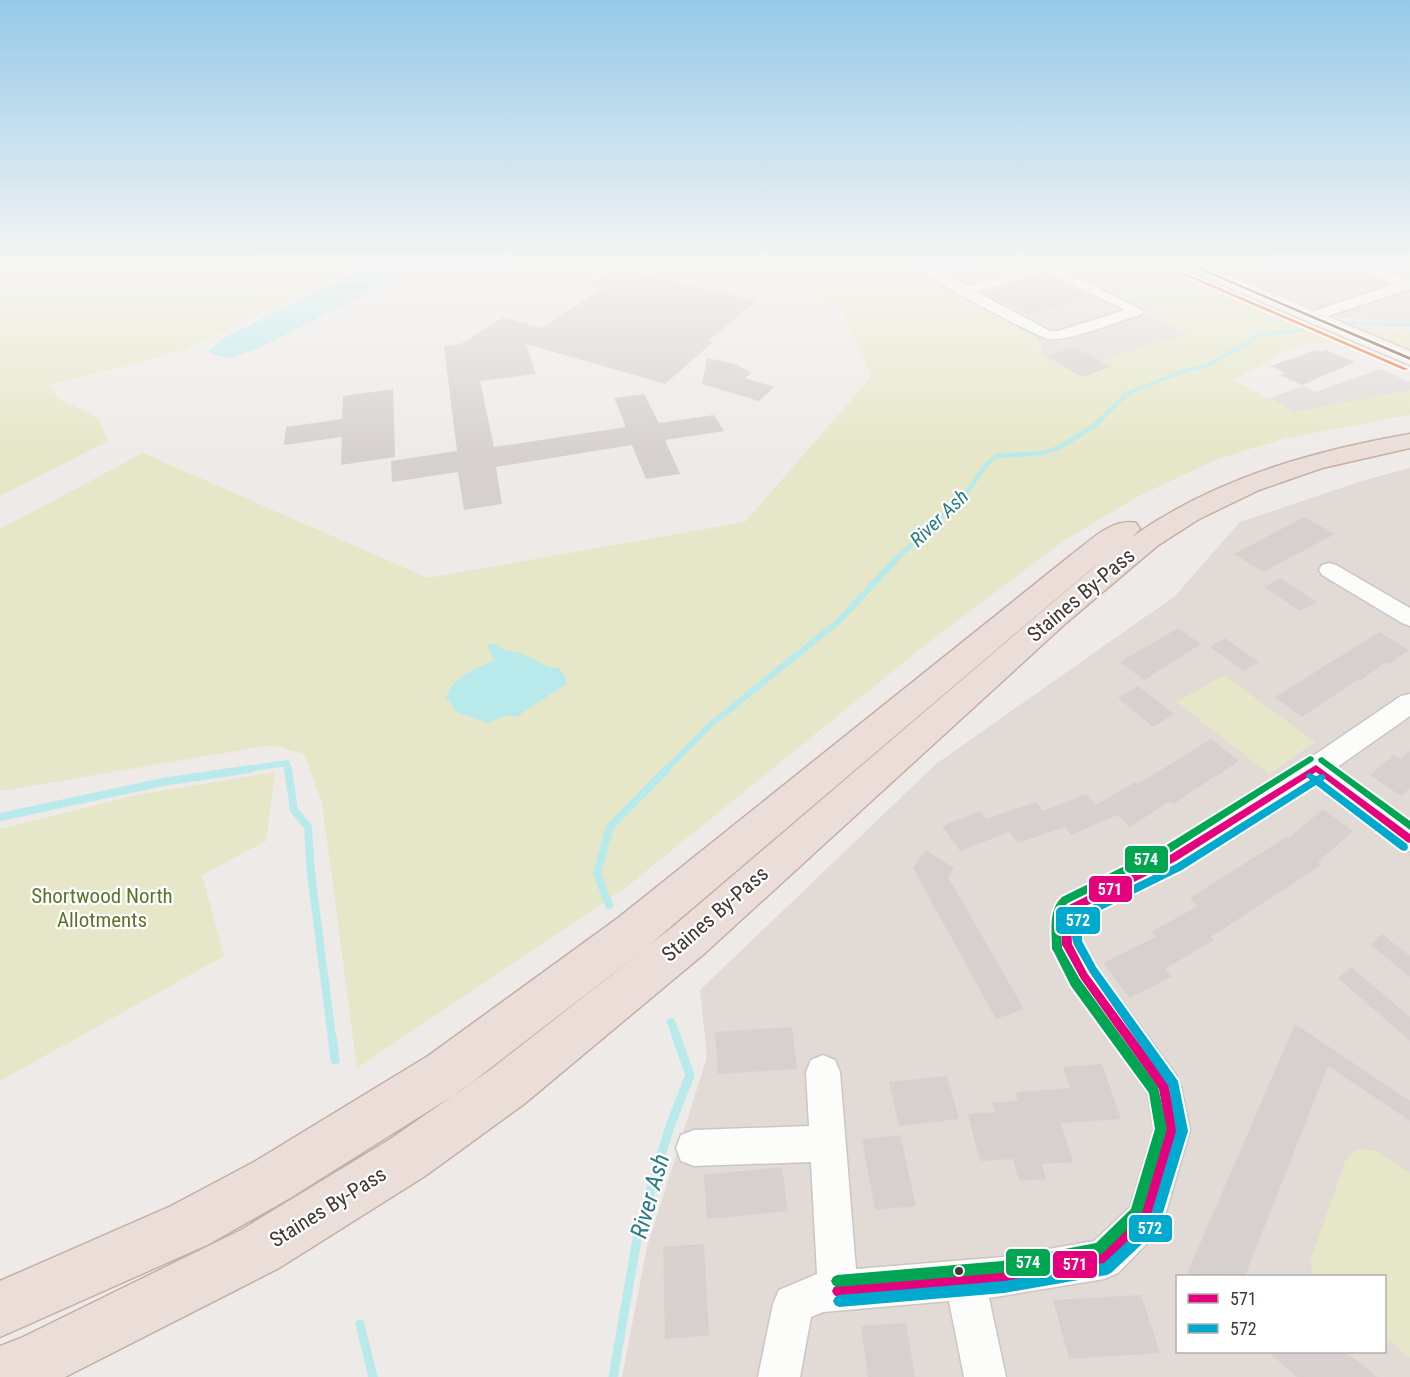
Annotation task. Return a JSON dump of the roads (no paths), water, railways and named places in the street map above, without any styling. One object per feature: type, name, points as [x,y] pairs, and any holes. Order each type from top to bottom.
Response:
[{"type":"highway","name":"Staines By-Pass","points":[[0,1309],[190,1225],[272,1180],[445,1073],[633,932],[1080,563],[1125,530],[1176,499],[1269,458],[1335,440],[1410,427]]},
{"type":"highway","name":"Staines By-Pass","points":[[0,1375],[34,1362],[260,1249],[407,1158],[507,1088],[690,939],[1055,616],[1099,578],[1162,530],[1232,494],[1279,474],[1345,455],[1410,441]]},
{"type":"street","points":[[1032,327],[1047,335],[1059,335],[1084,327]]},
{"type":"street","points":[[1334,327],[1410,359]]},
{"type":"street","points":[[1329,571],[1410,618]]},
{"type":"street","points":[[779,1377],[793,1304],[823,1292],[1004,1277],[1104,1258],[1144,1219],[1172,1130],[1164,1087],[1084,976],[1067,945],[1066,923],[1070,909],[1173,858],[1316,768],[1410,703]]},
{"type":"street","points":[[1316,768],[1410,839]]},
{"type":"street","points":[[823,1072],[838,1291]]},
{"type":"street","points":[[694,1148],[829,1143]]},
{"type":"street","points":[[965,1280],[985,1377]]},
{"type":"water","points":[[245,327],[299,327],[259,348],[228,358],[208,352],[222,339]]},
{"type":"water","points":[[495,643],[502,649],[520,653],[547,666],[559,668],[565,676],[566,684],[516,717],[507,715],[488,723],[456,712],[446,697],[449,690],[466,674],[494,660],[487,645]]},
{"type":"waterway","name":"River Ash","points":[[1128,393],[1175,374],[1208,365],[1248,343],[1257,335],[1326,327]]},
{"type":"waterway","name":"River Ash","points":[[896,559],[967,492],[987,464],[997,456],[1044,453],[1060,447],[1094,426],[1128,393]]},
{"type":"waterway","name":"River Ash","points":[[666,770],[709,726],[839,621],[896,559]]},
{"type":"waterway","points":[[241,770],[287,763],[288,770]]},
{"type":"waterway","points":[[0,817],[163,782],[250,769]]},
{"type":"waterway","points":[[288,769],[294,810],[308,827],[311,873],[332,1038]]},
{"type":"waterway","name":"River Ash","points":[[609,905],[597,873],[610,827],[667,769]]},
{"type":"waterway","name":"River Ash","points":[[671,1022],[677,1038]]},
{"type":"waterway","points":[[332,1036],[335,1060]]},
{"type":"waterway","name":"River Ash","points":[[613,1377],[639,1228],[670,1126],[690,1075],[676,1036]]},
{"type":"waterway","points":[[360,1324],[373,1377]]},
{"type":"park label","name":"Shortwood North Allotments","points":[[102,908]]}]
